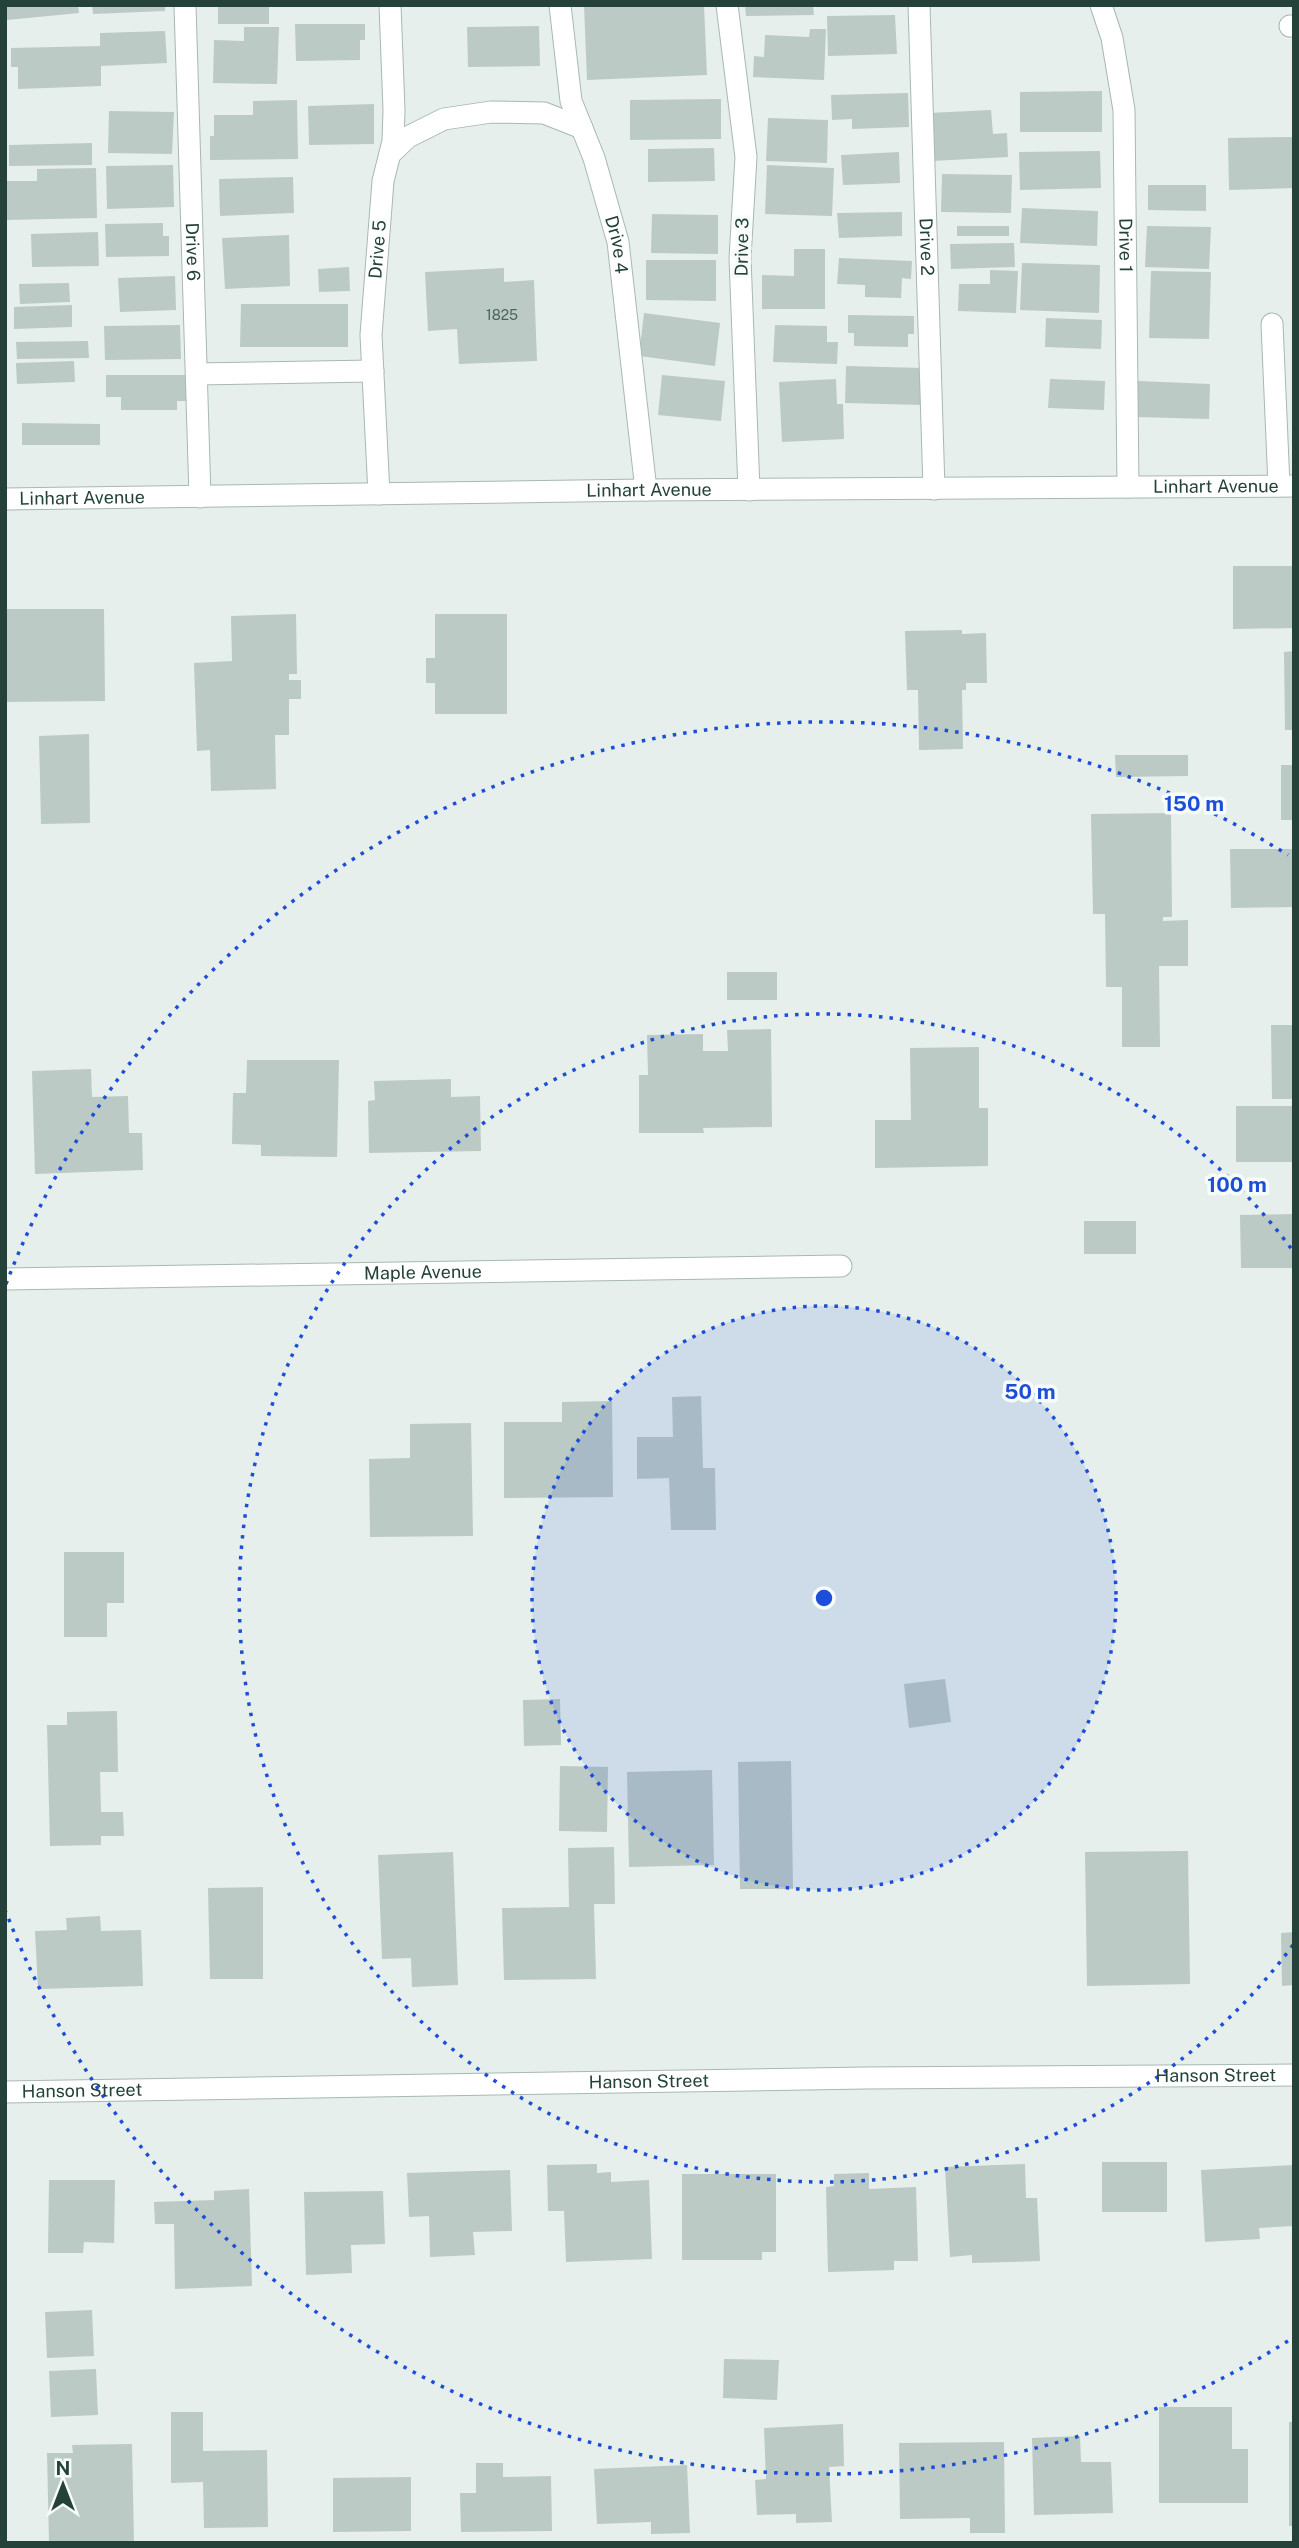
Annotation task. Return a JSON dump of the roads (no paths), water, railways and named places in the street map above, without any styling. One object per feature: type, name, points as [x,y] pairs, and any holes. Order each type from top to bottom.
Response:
[{"type":"street","name":"Drive 6","points":[[186,5],[200,497]]},
{"type":"street","name":"Drive 5","points":[[379,494],[371,335],[383,181],[390,154],[394,110],[390,5]]},
{"type":"street","name":"Drive 4","points":[[560,5],[570,100],[594,158],[618,242],[646,491]]},
{"type":"street","name":"Drive 3","points":[[727,5],[746,157],[740,258],[749,490]]},
{"type":"street","name":"Drive 2","points":[[919,5],[934,489]]},
{"type":"street","name":"Drive 1","points":[[1101,5],[1112,38],[1124,110],[1128,487]]},
{"type":"street","points":[[390,154],[408,137],[444,119],[491,111],[544,113],[582,128]]},
{"type":"street","points":[[1272,324],[1286,486]]},
{"type":"street","points":[[197,374],[373,371]]},
{"type":"street","name":"Linhart Avenue","points":[[5,499],[1286,486]]},
{"type":"street","name":"Maple Avenue","points":[[5,1279],[841,1266]]},
{"type":"street","name":"Hanson Street","points":[[5,2092],[851,2078],[1294,2075]]}]
